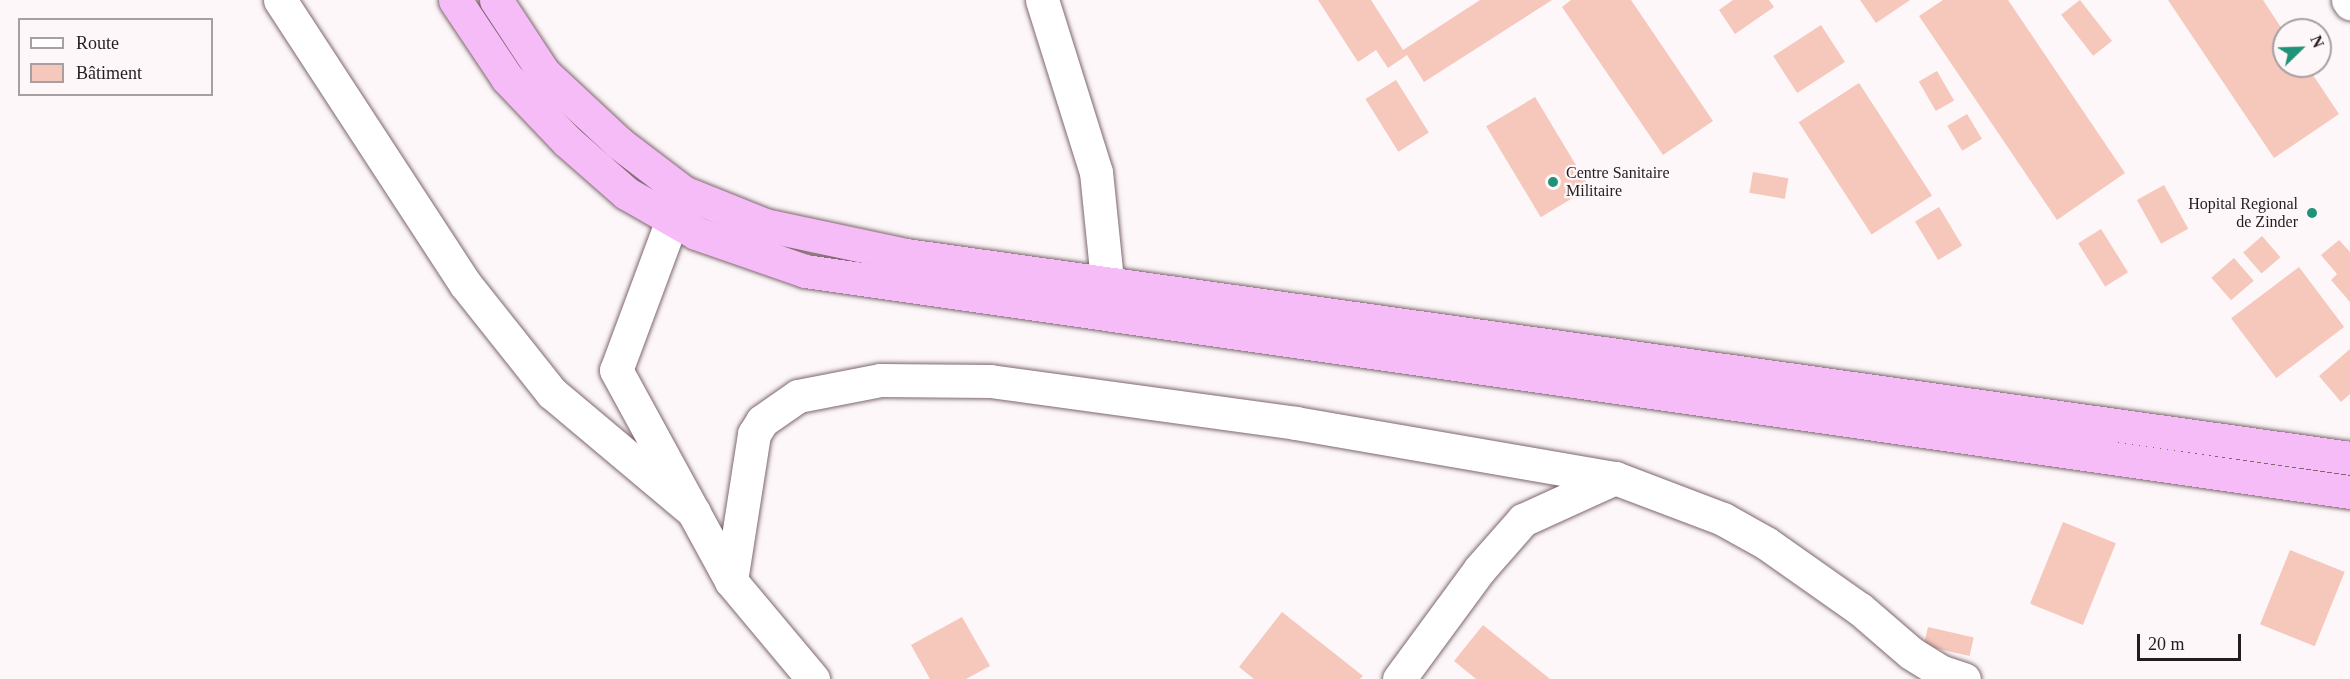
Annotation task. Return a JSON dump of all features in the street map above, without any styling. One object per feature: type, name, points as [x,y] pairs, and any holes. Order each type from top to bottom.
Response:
[{"type":"highway","points":[[456,0],[507,78],[567,141],[626,193],[678,206],[846,243],[2350,458]]},
{"type":"highway","points":[[496,0],[544,73],[619,143],[678,206],[735,248],[805,271],[2350,492]]},
{"type":"highway","points":[[1435,362],[1442,329]]},
{"type":"lane","points":[[280,0],[466,285],[552,393],[694,512]]},
{"type":"lane","points":[[1042,0],[1096,172],[1111,315]]},
{"type":"lane","points":[[678,206],[616,370],[731,580],[813,679]]},
{"type":"lane","points":[[731,580],[754,434],[762,421],[798,396],[879,380],[990,381],[1296,423],[1615,478],[1723,519],[1766,543],[1851,602],[1911,653],[1942,672],[1964,679]]},
{"type":"lane","points":[[1399,679],[1479,570],[1523,520],[1615,478]]},
{"type":"building","points":[[1318,0],[1371,0],[1403,50],[1480,0],[1552,0],[1424,82],[1407,55],[1388,68],[1376,50],[1358,62]]},
{"type":"building","points":[[1571,0],[1631,0],[1713,121],[1663,155],[1562,7]]},
{"type":"building","points":[[1733,0],[1769,0],[1774,7],[1735,34],[1719,10]]},
{"type":"building","points":[[1860,0],[1910,0],[1876,23]]},
{"type":"building","points":[[1943,0],[2008,0],[2125,173],[2057,220],[1919,16]]},
{"type":"building","points":[[2080,0],[2112,41],[2093,56],[2061,15]]},
{"type":"building","points":[[2168,0],[2263,0],[2275,18],[2272,18],[2272,78],[2315,78],[2339,114],[2274,158]]},
{"type":"building","points":[[1821,25],[1845,62],[1797,93],[1773,56]]},
{"type":"building","points":[[1937,71],[1954,100],[1936,111],[1919,82]]},
{"type":"building","points":[[1396,80],[1429,133],[1398,152],[1365,99]]},
{"type":"building","points":[[1859,83],[1932,195],[1872,235],[1799,122]]},
{"type":"building","points":[[1535,97],[1590,188],[1541,217],[1486,126]]},
{"type":"building","points":[[1967,114],[1982,139],[1962,151],[1947,126]]},
{"type":"building","points":[[1753,172],[1788,178],[1785,199],[1749,193]]},
{"type":"building","points":[[2164,185],[2188,229],[2161,244],[2137,200]]},
{"type":"building","points":[[1939,207],[1962,246],[1938,260],[1915,221]]},
{"type":"building","points":[[2101,229],[2128,272],[2105,287],[2078,243]]},
{"type":"building","points":[[2262,236],[2280,257],[2262,274],[2243,252]]},
{"type":"building","points":[[2339,240],[2350,252],[2350,302],[2331,280],[2337,274],[2321,255]]},
{"type":"building","points":[[2234,258],[2254,281],[2231,300],[2211,278]]},
{"type":"building","points":[[2299,267],[2344,327],[2276,378],[2231,318]]},
{"type":"building","points":[[2350,349],[2350,394],[2341,402],[2319,376]]},
{"type":"building","points":[[2063,522],[2116,543],[2083,625],[2030,604]]},
{"type":"building","points":[[2290,550],[2345,572],[2315,646],[2260,624]]},
{"type":"building","points":[[1282,612],[1363,676],[1360,679],[1254,679],[1239,667]]},
{"type":"building","points":[[962,617],[990,666],[966,679],[930,679],[911,645]]},
{"type":"building","points":[[1483,625],[1550,679],[1476,679],[1454,661]]},
{"type":"building","points":[[1928,627],[1974,638],[1970,656],[1924,646]]},
{"type":"place","name":"Centre Sanitaire Militaire","points":[[1553,182]]},
{"type":"place","name":"Hopital Regional de Zinder","points":[[2312,213]]}]
